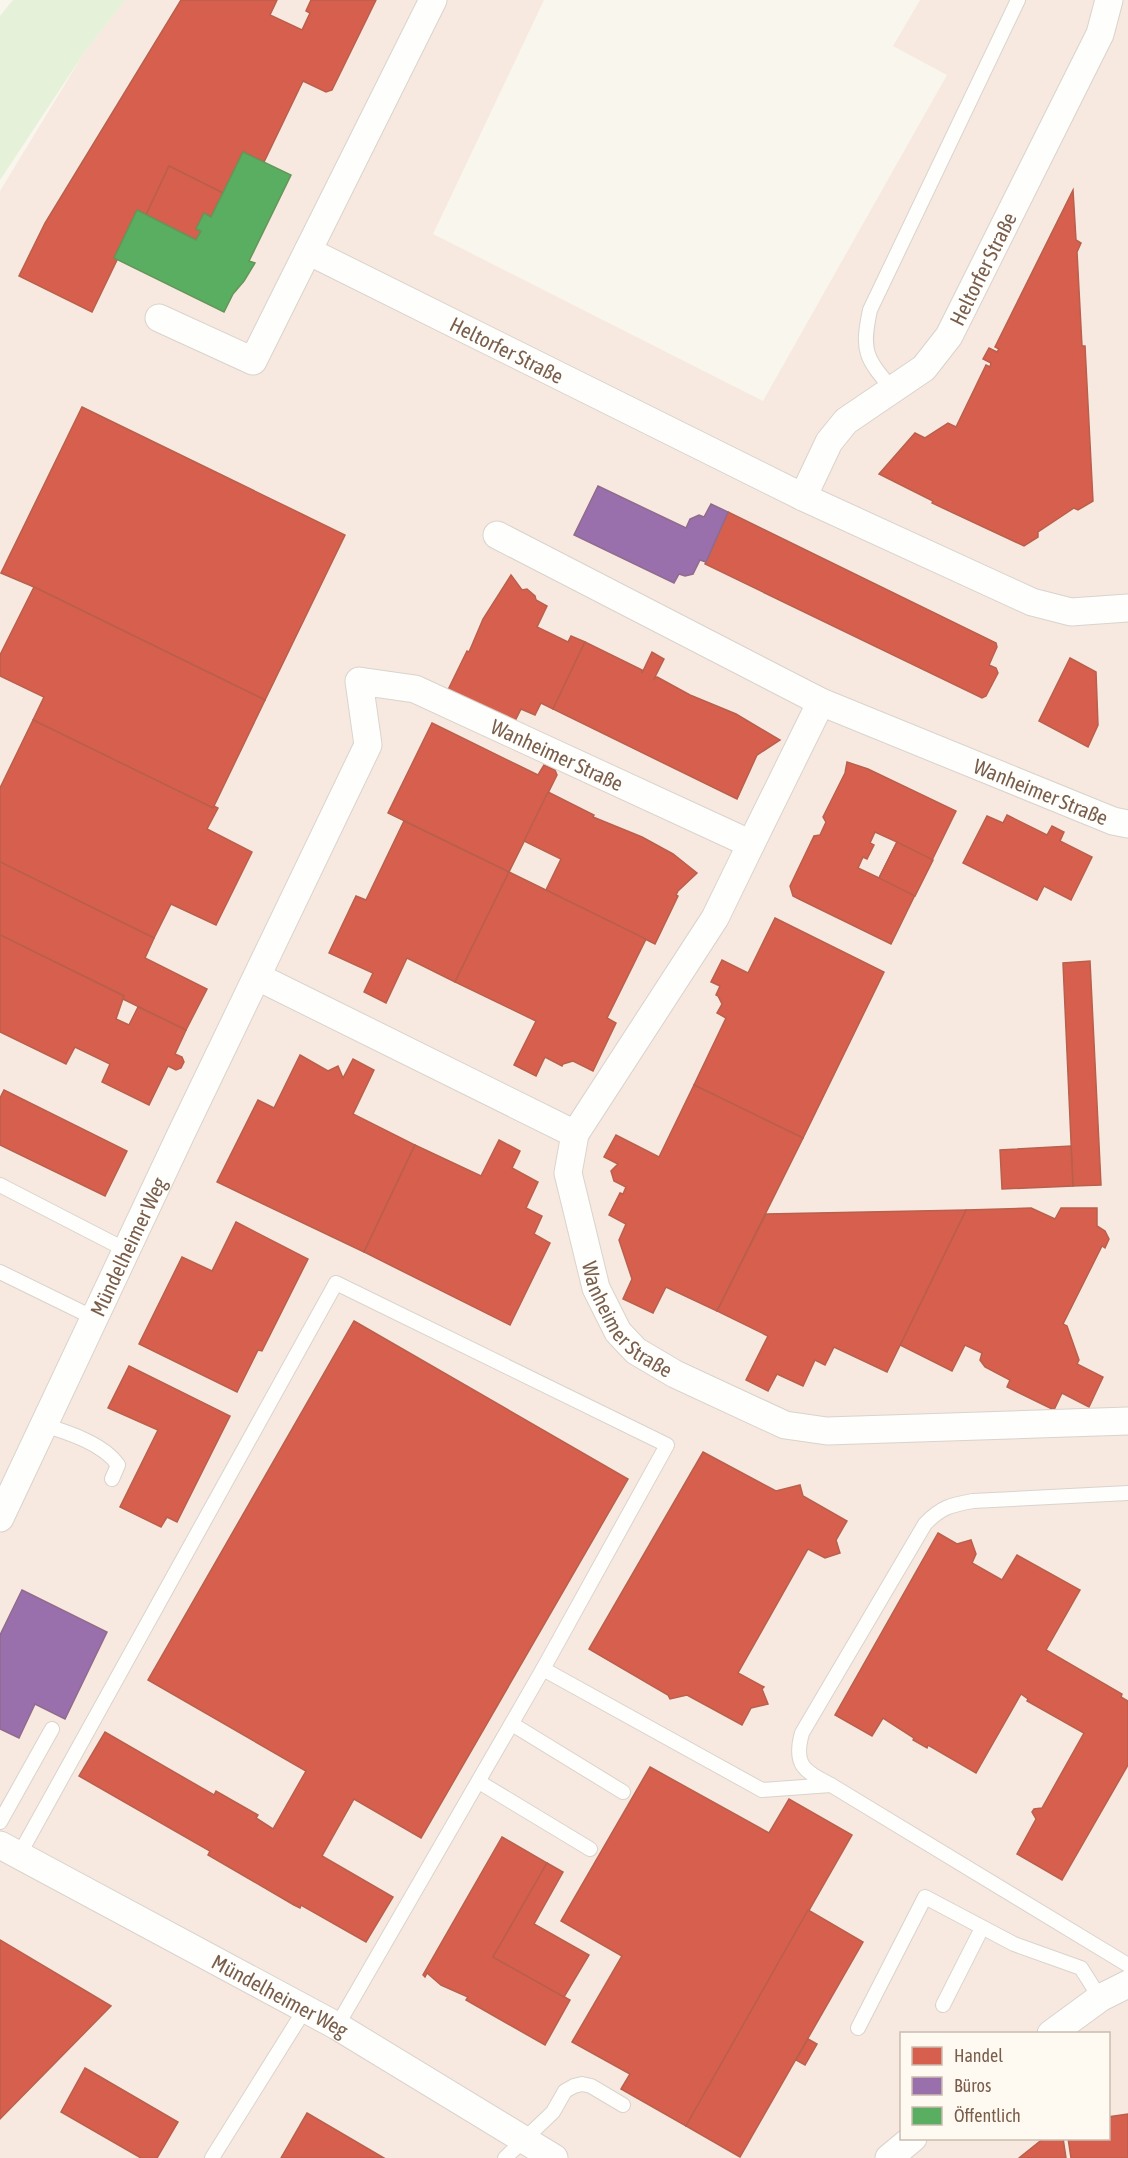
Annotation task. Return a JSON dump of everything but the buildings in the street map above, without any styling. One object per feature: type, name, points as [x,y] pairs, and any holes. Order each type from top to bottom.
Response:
[{"type":"street","points":[[159,318],[253,361],[433,0]]},
{"type":"street","name":"Heltorfer Straße","points":[[803,497],[829,442],[846,421],[924,368],[949,336],[1100,34],[1109,0]]},
{"type":"street","name":"Heltorfer Straße","points":[[308,251],[803,497],[1032,602],[1071,612],[1128,608]]},
{"type":"street","name":"Wanheimer Straße","points":[[497,534],[821,702],[1113,820],[1128,824]]},
{"type":"street","name":"Wanheimer Straße","points":[[359,681],[415,688],[751,844]]},
{"type":"street","name":"Mündelheimer Weg","points":[[0,1518],[368,746],[359,681]]},
{"type":"street","name":"Wanheimer Straße","points":[[821,702],[715,918],[575,1134],[568,1173],[596,1288],[618,1332],[636,1351],[675,1374],[785,1425],[827,1431],[1128,1421]]},
{"type":"street","points":[[258,977],[575,1134]]},
{"type":"street","name":"Mündelheimer Weg","points":[[10,1850],[337,2026],[514,2149],[554,2158]]},
{"type":"street","points":[[1054,2032],[1100,1998],[1128,1983]]},
{"type":"street","points":[[889,2158],[912,2140]]},
{"type":"lane","points":[[892,389],[871,364],[867,353],[865,335],[870,310],[1018,0]]},
{"type":"lane","points":[[0,1185],[126,1250]]},
{"type":"lane","points":[[0,1272],[94,1318]]},
{"type":"lane","points":[[10,1850],[336,1283],[667,1445],[512,1724],[337,2026]]},
{"type":"lane","points":[[44,1425],[69,1432],[112,1456],[118,1465],[112,1479]]},
{"type":"lane","points":[[1128,1493],[973,1501],[949,1505],[936,1512],[926,1524],[802,1733],[797,1750],[800,1764],[810,1773],[1128,1965]]},
{"type":"lane","points":[[543,1669],[762,1790],[831,1785]]},
{"type":"lane","points":[[512,1724],[623,1792]]},
{"type":"lane","points":[[0,1822],[52,1729]]},
{"type":"lane","points":[[478,1782],[590,1849]]},
{"type":"lane","points":[[858,2028],[925,1897],[1014,1944],[1081,1968],[1100,1998]]},
{"type":"lane","points":[[943,2005],[982,1928]]},
{"type":"lane","points":[[212,2158],[306,2009]]},
{"type":"lane","points":[[514,2149],[553,2112],[565,2091],[574,2086],[582,2084],[591,2086],[623,2105]]},
{"type":"shaded area","points":[[125,0],[544,0],[433,234],[763,401],[947,75],[893,46],[920,0],[1128,0],[1128,2158],[0,2158],[0,191],[84,53]]},
{"type":"green space","points":[[13,0],[125,0],[84,53],[0,180],[0,16]]}]
